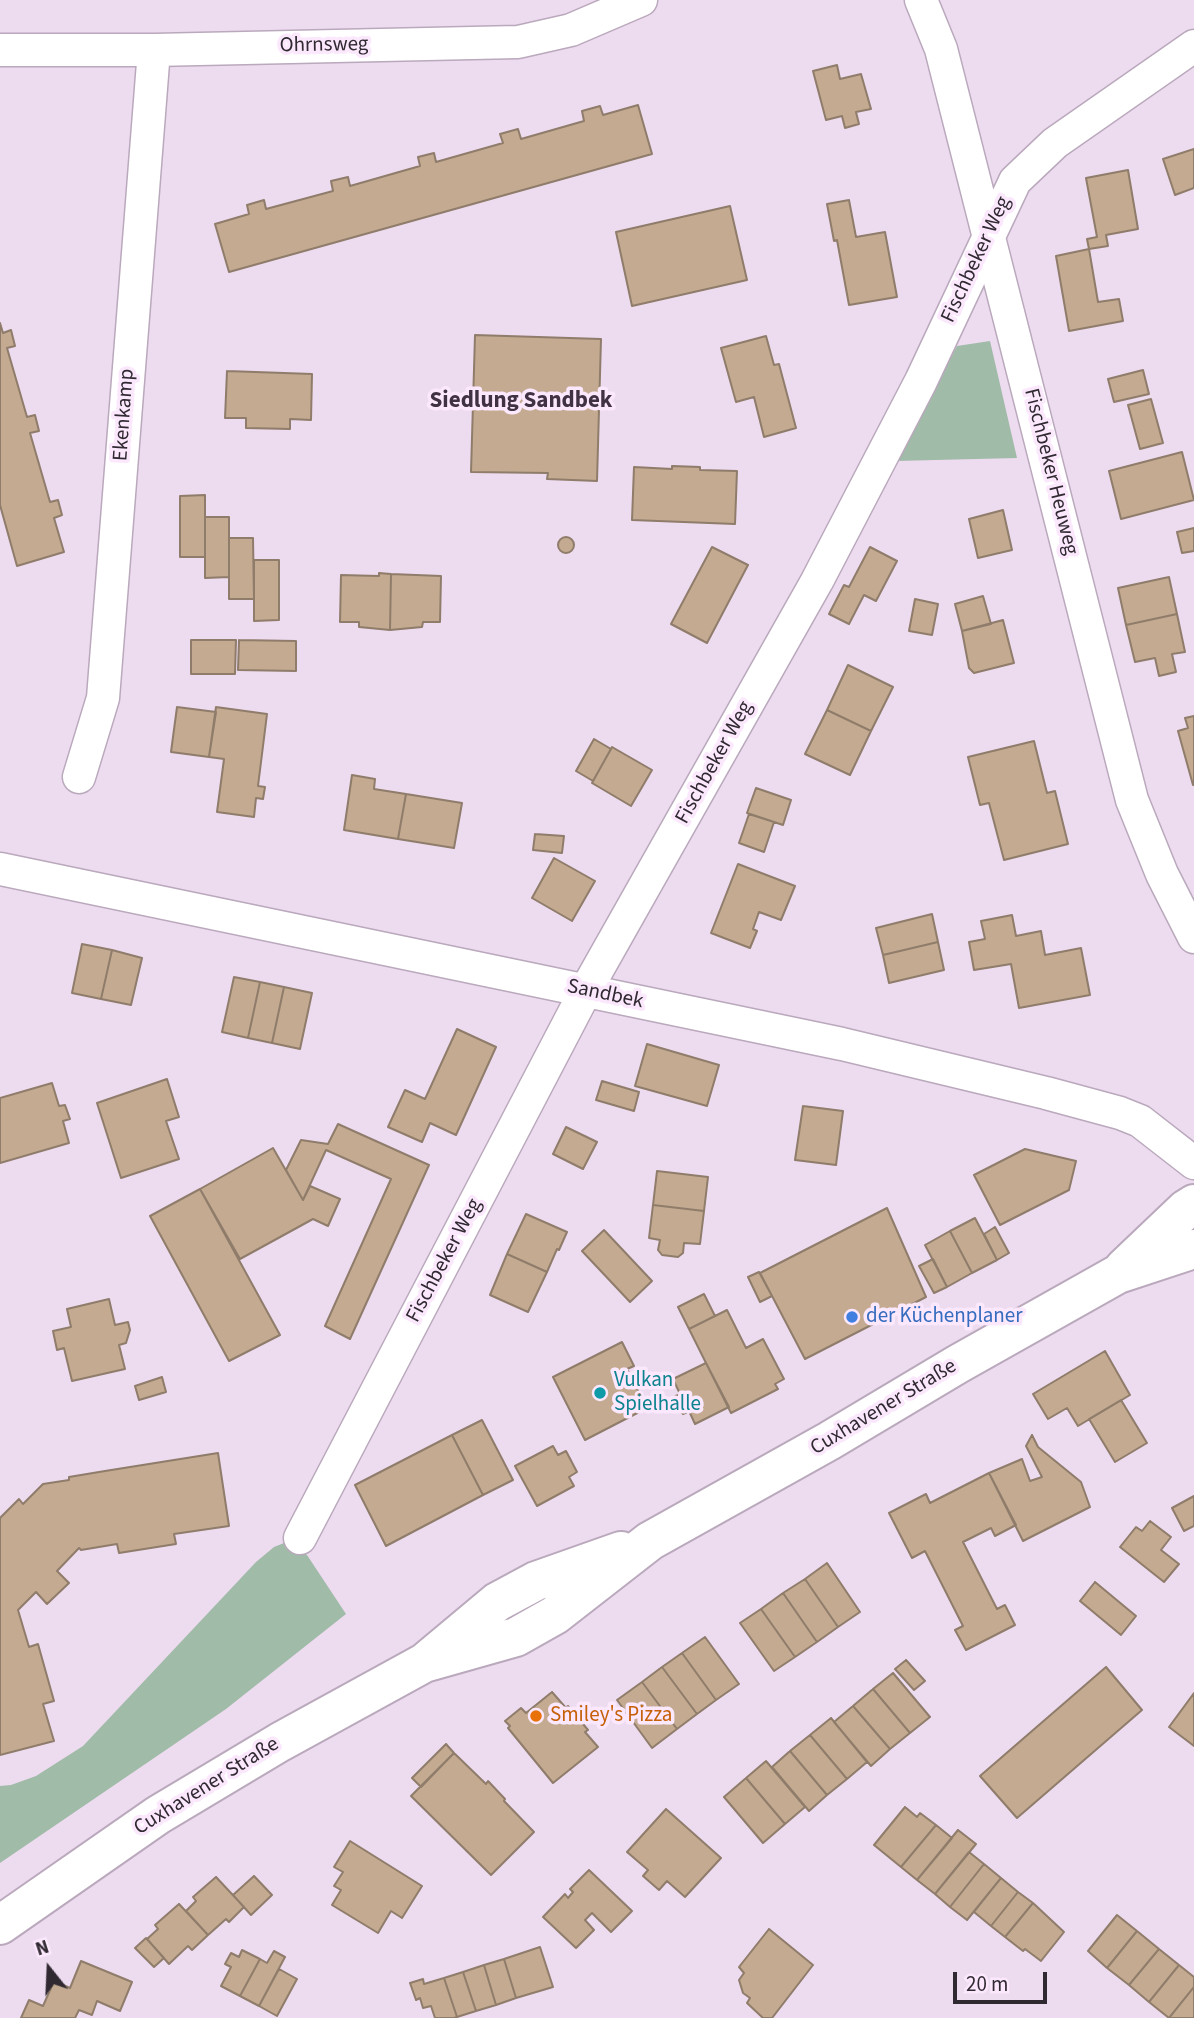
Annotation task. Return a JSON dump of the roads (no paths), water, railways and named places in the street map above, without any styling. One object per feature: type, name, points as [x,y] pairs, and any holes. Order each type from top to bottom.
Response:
[{"type":"main road","name":"Cuxhavener Straße","points":[[1118,1274],[1194,1204]]},
{"type":"main road","name":"Cuxhavener Straße","points":[[0,1925],[158,1815],[280,1742],[424,1664],[497,1602],[536,1581],[650,1541],[793,1462],[1118,1274],[1194,1249]]},
{"type":"street","name":"Ohrnsweg","points":[[0,50],[154,50],[518,41],[571,30],[641,0]]},
{"type":"street","name":"Fischbeker Heuweg","points":[[921,0],[941,49],[1132,800],[1162,874],[1194,937]]},
{"type":"street","name":"Fischbeker Weg","points":[[300,1538],[586,990],[817,581],[920,381],[1015,181],[1055,143],[1194,47]]},
{"type":"street","name":"Ekenkamp","points":[[79,777],[103,698],[154,50]]},
{"type":"street","name":"Sandbek","points":[[0,869],[842,1044],[1046,1093],[1140,1121],[1194,1163]]},
{"type":"place","name":"der Küchenplaner","points":[[852,1317]]},
{"type":"place","name":"Vulkan Spielhalle","points":[[600,1393]]},
{"type":"place","name":"Smiley's Pizza","points":[[536,1716]]},
{"type":"district","name":"Siedlung Sandbek","points":[[521,402]]}]
